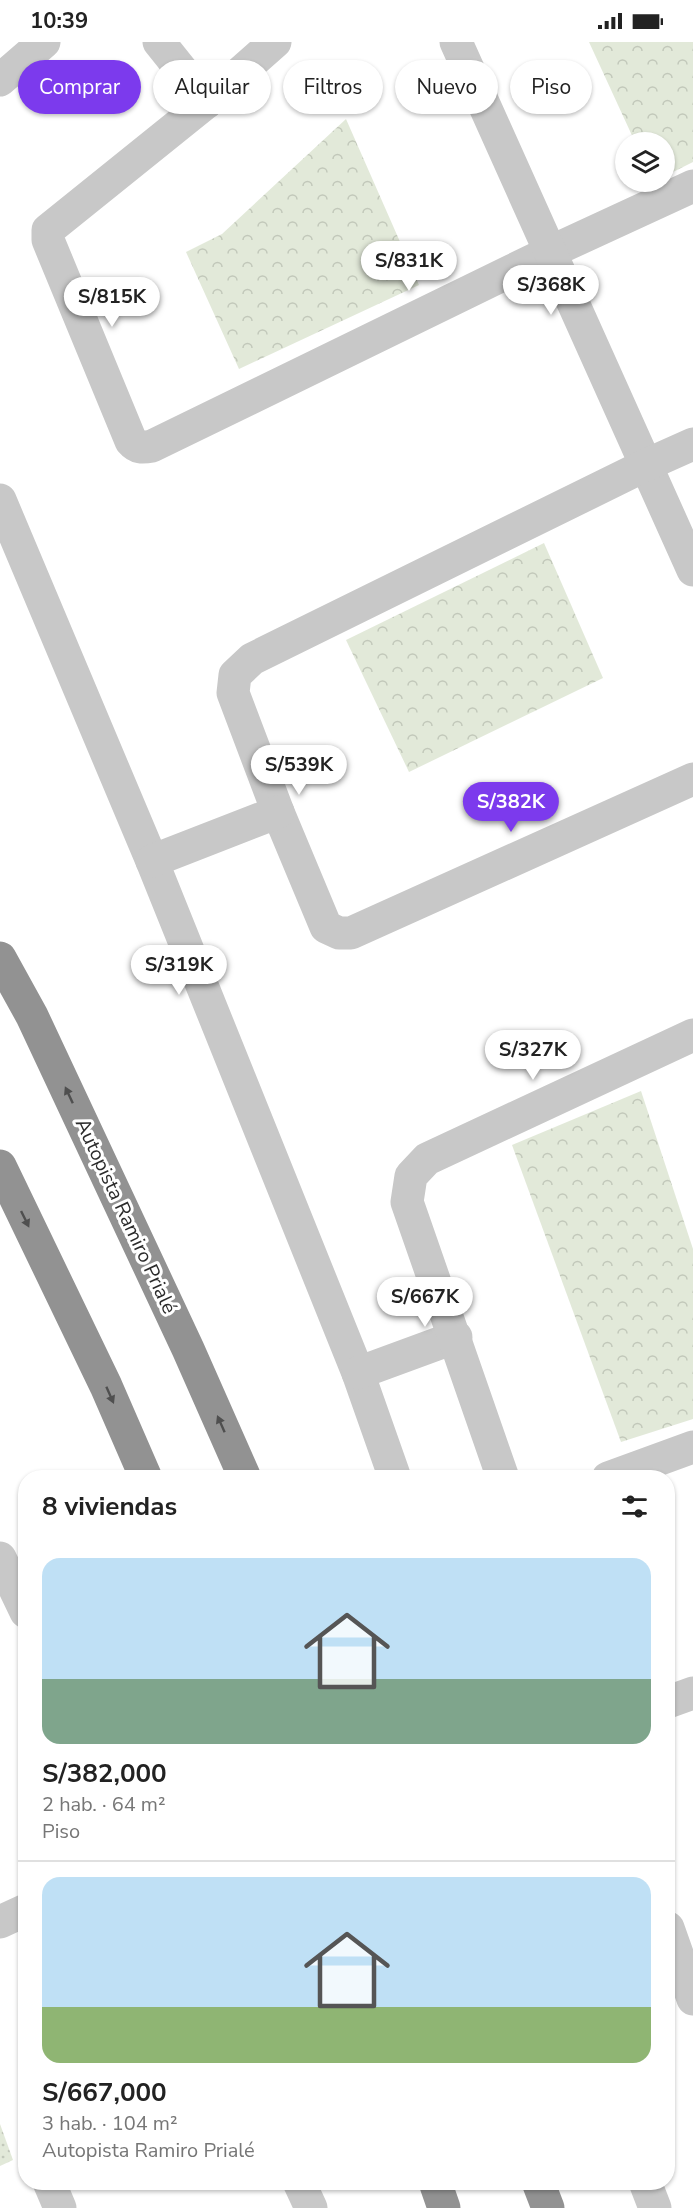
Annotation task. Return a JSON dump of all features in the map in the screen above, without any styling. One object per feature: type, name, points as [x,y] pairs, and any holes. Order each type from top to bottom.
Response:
[{"type":"highway","name":"Autopista Ramiro Prialé","points":[[0,958],[32,1016],[188,1349],[241,1470]]},
{"type":"highway","points":[[0,1166],[106,1386],[143,1470]]},
{"type":"highway","points":[[438,2190],[444,2208]]},
{"type":"highway","points":[[541,2190],[548,2208]]},
{"type":"street","points":[[0,80],[44,42]]},
{"type":"street","points":[[159,42],[173,60]]},
{"type":"street","points":[[255,60],[275,42]]},
{"type":"street","points":[[456,42],[693,570]]},
{"type":"street","points":[[192,114],[48,228],[47,233],[131,441],[135,446],[140,447],[152,446],[550,252],[693,186]]},
{"type":"street","points":[[693,444],[252,659],[235,675],[233,693],[278,812],[326,927],[339,933],[351,933],[693,779]]},
{"type":"street","points":[[0,500],[152,861],[358,1373],[392,1470]]},
{"type":"street","points":[[152,861],[278,812]]},
{"type":"street","points":[[500,1470],[456,1337],[407,1202],[411,1176],[427,1159],[693,1035]]},
{"type":"street","points":[[358,1373],[456,1337]]},
{"type":"street","points":[[630,1470],[693,1447]]},
{"type":"street","points":[[0,1558],[18,1595]]},
{"type":"street","points":[[675,1699],[693,1693]]},
{"type":"street","points":[[0,1922],[18,1914]]},
{"type":"street","points":[[675,1948],[693,1999]]},
{"type":"street","points":[[52,2190],[60,2208]]},
{"type":"street","points":[[303,2190],[311,2208]]},
{"type":"street","points":[[648,2190],[655,2208]]},
{"type":"green space","points":[[589,42],[693,42],[693,162],[675,171],[675,132],[630,132]]},
{"type":"green space","points":[[346,119],[419,285],[239,369],[186,252],[222,234]]},
{"type":"green space","points":[[544,543],[603,678],[409,772],[346,640]]},
{"type":"green space","points":[[641,1091],[693,1249],[693,1419],[621,1442],[512,1145]]},
{"type":"green space","points":[[0,2124],[13,2160],[0,2166]]}]
